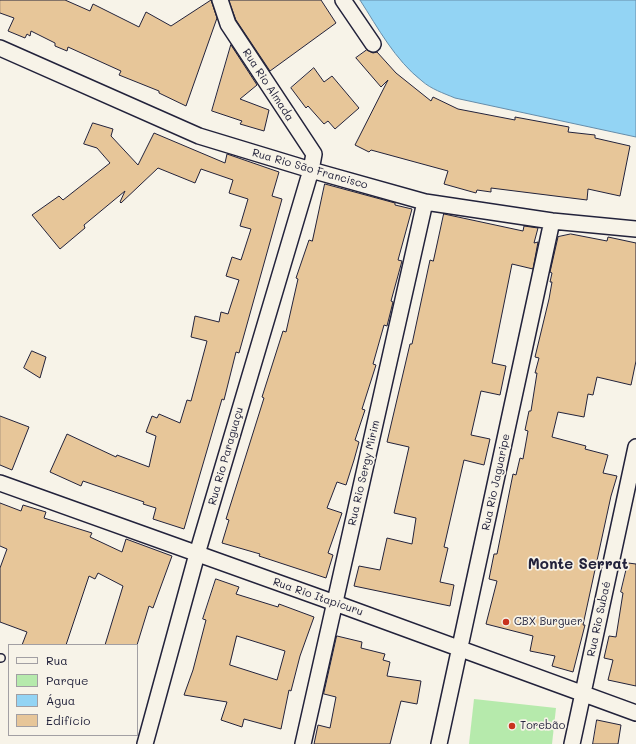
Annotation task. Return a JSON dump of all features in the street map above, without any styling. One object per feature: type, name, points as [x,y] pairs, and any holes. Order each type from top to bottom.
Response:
[{"type":"street","name":"Rua Rio Almada","points":[[220,0],[228,24],[314,154],[311,170]]},
{"type":"street","points":[[343,0],[373,44]]},
{"type":"street","name":"Rua Rio São Francisco","points":[[0,48],[199,136],[311,170],[425,202],[552,221],[636,229]]},
{"type":"street","name":"Rua Rio Paraguaçu","points":[[145,744],[197,554],[311,170]]},
{"type":"street","name":"Rua Rio Sergy Mirim","points":[[303,744],[425,202]]},
{"type":"street","name":"Rua Rio Jaguaripe","points":[[439,744],[552,221]]},
{"type":"street","name":"Rua Rio Subaé","points":[[572,744],[636,447]]},
{"type":"street","name":"Rua Rio Itapicuru","points":[[0,483],[335,602],[636,713]]},
{"type":"green space","name":"Torebão","points":[[474,699],[556,708],[552,744],[469,744]]},
{"type":"water","points":[[360,0],[636,0],[636,137],[455,98],[433,89],[412,73],[395,54]]},
{"type":"building","points":[[0,0],[65,0],[90,11],[93,4],[139,27],[146,12],[171,26],[211,0],[217,18],[186,106],[159,93],[159,91],[119,75],[121,71],[68,47],[67,51],[55,46],[55,43],[31,31],[30,36],[27,34],[25,38],[8,31],[14,18],[0,13]]},
{"type":"building","points":[[229,0],[321,0],[336,23],[270,71],[236,20]]},
{"type":"building","points":[[231,45],[257,85],[240,99],[269,110],[264,131],[240,124],[242,121],[212,111]]},
{"type":"building","points":[[367,50],[373,53],[377,52],[396,73],[431,101],[433,97],[458,109],[515,120],[515,117],[569,127],[568,132],[595,135],[595,138],[630,146],[620,196],[588,189],[587,200],[491,188],[491,192],[477,190],[476,193],[444,184],[448,171],[371,150],[369,152],[355,145],[388,80],[381,87],[356,58]]},
{"type":"building","points":[[314,68],[324,82],[332,76],[359,108],[335,129],[328,121],[324,124],[308,106],[306,108],[291,88]]},
{"type":"building","points":[[93,123],[113,129],[111,136],[138,165],[154,133],[225,163],[227,154],[279,172],[272,196],[282,199],[239,353],[236,352],[224,400],[222,399],[184,529],[153,519],[156,508],[143,504],[144,502],[83,481],[81,486],[50,472],[67,434],[116,457],[117,455],[149,467],[156,436],[146,432],[152,416],[157,418],[159,414],[180,423],[187,400],[191,401],[207,341],[191,337],[195,316],[219,322],[221,312],[228,314],[239,280],[226,276],[232,257],[241,260],[251,229],[240,226],[248,199],[229,193],[233,180],[201,169],[195,183],[158,168],[121,203],[120,202],[125,191],[84,225],[85,228],[60,249],[32,215],[59,196],[63,200],[110,163],[97,148],[84,144]]},
{"type":"building","points":[[325,184],[412,209],[398,260],[402,261],[391,301],[393,302],[387,326],[384,325],[373,364],[376,365],[362,409],[365,410],[355,440],[359,442],[354,460],[346,485],[337,482],[327,508],[342,513],[328,553],[333,555],[326,578],[259,556],[260,554],[222,543],[229,520],[226,519],[264,398],[262,397],[283,331],[286,332],[298,279],[296,278],[309,240],[312,241]]},
{"type":"building","points":[[444,214],[523,231],[524,226],[538,228],[534,243],[538,242],[533,269],[512,264],[492,363],[506,366],[500,395],[481,391],[471,435],[490,439],[484,465],[464,460],[444,547],[448,548],[440,582],[454,585],[450,606],[354,586],[359,566],[380,570],[387,538],[412,544],[416,518],[394,513],[409,447],[387,442],[410,344],[412,344],[430,260],[433,261]]},
{"type":"building","points":[[571,234],[607,241],[608,237],[636,243],[636,361],[631,385],[597,377],[593,395],[588,394],[584,417],[558,412],[552,437],[586,446],[585,449],[608,455],[603,473],[617,476],[611,496],[583,625],[585,625],[573,672],[552,666],[555,656],[530,651],[533,636],[486,624],[497,581],[489,579],[494,554],[497,554],[513,474],[516,475],[520,458],[523,459],[528,431],[525,430],[529,411],[531,411],[537,373],[535,373],[539,358],[535,357],[552,282],[550,282],[552,273],[550,272],[558,237]]},
{"type":"building","points":[[32,351],[46,357],[40,378],[24,368]]},
{"type":"building","points":[[0,416],[29,427],[12,470],[0,465]]},
{"type":"building","points":[[0,503],[21,511],[23,505],[46,512],[44,518],[92,533],[90,537],[122,552],[126,539],[172,556],[153,608],[149,606],[137,644],[105,644],[123,586],[98,573],[95,579],[89,576],[66,644],[22,644],[27,632],[0,622],[0,568],[7,549],[0,546]]},
{"type":"building","points":[[628,563],[636,564],[636,686],[608,680],[613,660],[604,658],[609,636],[616,637],[623,593],[621,592]]},
{"type":"building","points":[[216,579],[239,587],[236,594],[278,607],[279,604],[314,617],[300,656],[291,691],[289,690],[281,729],[244,719],[242,727],[221,720],[227,702],[184,695],[193,670],[206,620],[203,619]],"holes":[[[237,636],[285,651],[277,680],[230,665]]]},
{"type":"building","points":[[337,636],[362,642],[361,648],[385,654],[383,660],[390,662],[387,676],[421,681],[417,704],[401,701],[390,744],[314,744],[318,725],[330,728],[336,697],[324,694]]},
{"type":"building","points":[[597,720],[621,725],[618,744],[593,744]]},
{"type":"place","name":"CBX Burguer","points":[[506,622]]},
{"type":"place","name":"Torebão","points":[[512,726]]},
{"type":"district","name":"Monte Serrat","points":[[578,564]]}]
